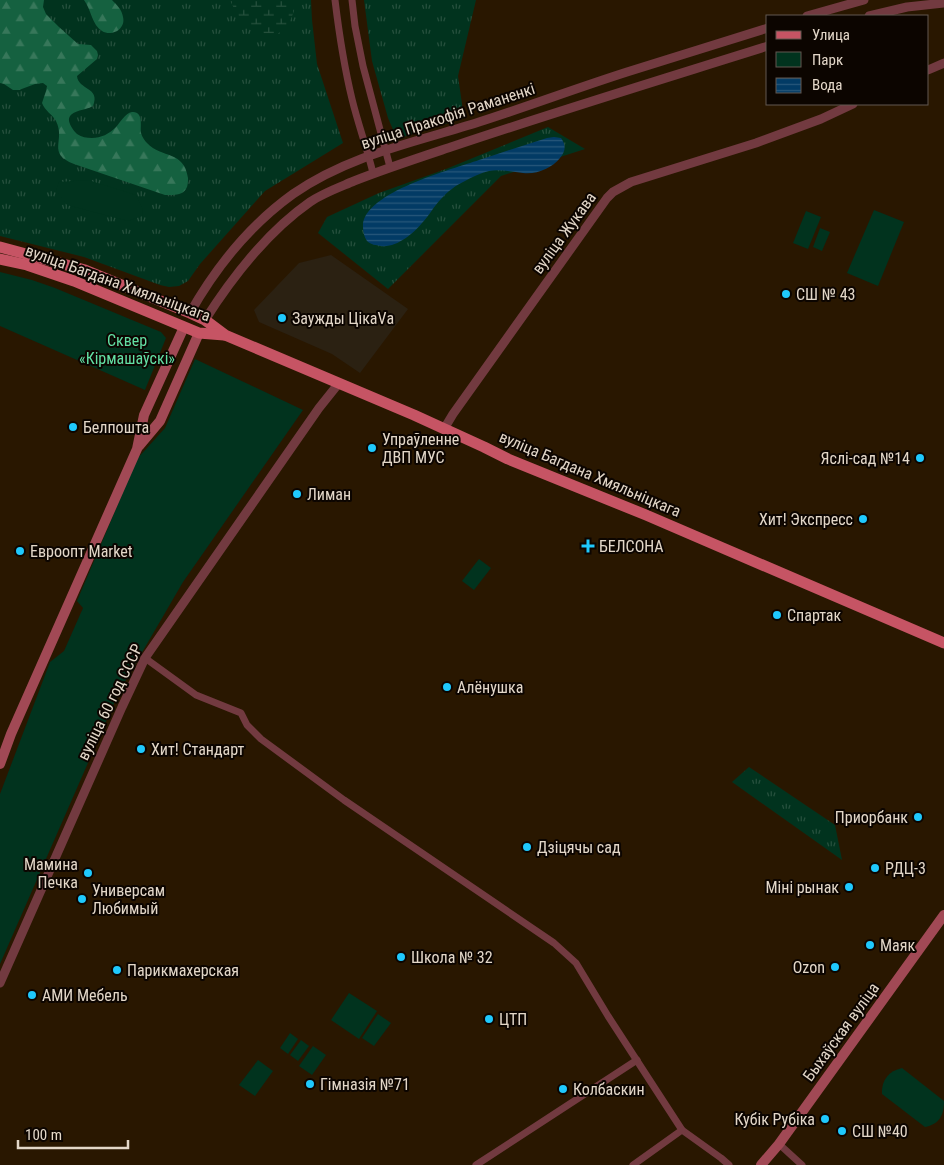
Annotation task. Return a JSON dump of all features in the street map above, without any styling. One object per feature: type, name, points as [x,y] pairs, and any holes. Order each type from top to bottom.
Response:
[{"type":"main road","name":"вуліца Багдана Хмяльніцкага","points":[[0,247],[85,270],[190,313],[205,320],[225,335],[444,429],[508,459],[646,515],[944,643]]},
{"type":"main road","name":"вуліца Багдана Хмяльніцкага","points":[[0,258],[74,281],[199,333],[225,335]]},
{"type":"main road","points":[[0,764],[11,734],[137,449],[144,415],[190,313]]},
{"type":"main road","points":[[137,449],[160,421],[205,320]]},
{"type":"main road","name":"Быхаўская вуліца","points":[[761,1165],[779,1144],[944,916]]},
{"type":"street","points":[[335,0],[345,69],[373,173]]},
{"type":"street","points":[[352,0],[363,66],[384,151],[390,167]]},
{"type":"street","points":[[811,15],[864,0]]},
{"type":"street","points":[[873,15],[908,7],[944,3]]},
{"type":"street","name":"вуліца Пракофія Раманенкі","points":[[190,313],[229,255],[261,220],[294,194],[345,165],[766,29]]},
{"type":"street","name":"вуліца Пракофія Раманенкі","points":[[205,320],[238,274],[268,239],[312,201],[340,186],[491,133],[766,47]]},
{"type":"street","points":[[929,70],[944,63]]},
{"type":"street","points":[[626,73],[620,78],[620,83],[624,87],[631,89]]},
{"type":"street","name":"вуліца Жукава","points":[[444,429],[458,406],[575,241],[613,192],[631,182],[812,123],[851,105]]},
{"type":"street","name":"вуліца 60 год СССР","points":[[0,983],[118,714],[145,658],[319,408],[339,383]]},
{"type":"street","points":[[145,658],[196,695],[241,713],[247,725],[261,739],[344,800],[554,943],[576,963],[682,1130],[729,1165]]},
{"type":"street","points":[[476,1165],[637,1060]]},
{"type":"street","points":[[633,1165],[682,1130]]},
{"type":"street","points":[[779,1144],[802,1165]]},
{"type":"shaded area","points":[[331,255],[408,309],[360,373],[332,354],[259,322],[254,310],[299,263]]},
{"type":"green space","points":[[0,0],[311,0],[317,64],[343,143],[265,191],[200,264],[188,281],[179,286],[169,287],[160,285],[84,257],[0,236]]},
{"type":"green space","points":[[0,0],[44,0],[43,7],[46,14],[59,27],[78,44],[91,45],[97,51],[97,59],[77,76],[78,81],[92,92],[95,100],[90,108],[74,113],[69,117],[73,130],[82,137],[95,138],[102,136],[108,134],[127,114],[136,112],[140,117],[141,133],[146,142],[153,148],[177,159],[186,169],[187,186],[182,193],[165,195],[74,164],[61,155],[58,146],[59,135],[56,121],[42,103],[47,86],[43,83],[13,90],[0,83]]},
{"type":"green space","points":[[84,0],[112,0],[122,14],[123,21],[120,28],[110,33],[102,31],[96,25]]},
{"type":"green space","points":[[230,0],[298,0],[285,28],[277,34],[268,35],[249,28],[236,12]]},
{"type":"green space","points":[[364,0],[476,0],[458,76],[464,118],[397,139],[388,118],[372,61]]},
{"type":"green space","points":[[548,127],[585,149],[501,176],[388,289],[318,233],[327,217],[379,193],[446,169]]},
{"type":"green space","points":[[88,180],[136,195],[143,210],[142,216],[128,221],[67,205],[56,190],[59,182]]},
{"type":"green space","points":[[874,210],[904,222],[878,286],[847,273]]},
{"type":"green space","points":[[806,211],[821,217],[808,249],[793,243]]},
{"type":"green space","points":[[820,228],[830,232],[822,251],[813,247]]},
{"type":"green space","name":"Сквер «Кірмашаўскі»","points":[[0,272],[55,288],[161,332],[166,338],[145,390],[0,326]]},
{"type":"green space","points":[[195,359],[303,410],[183,582],[119,692],[0,964],[0,794],[50,662],[64,651],[83,608],[77,601],[137,459],[165,428]]},
{"type":"green space","points":[[479,559],[491,568],[474,590],[462,581]]},
{"type":"green space","points":[[749,767],[835,825],[842,860],[732,782]]},
{"type":"green space","points":[[349,993],[377,1011],[359,1039],[331,1020]]},
{"type":"green space","points":[[378,1014],[391,1023],[374,1046],[362,1038]]},
{"type":"green space","points":[[290,1033],[298,1039],[288,1054],[280,1048]]},
{"type":"green space","points":[[301,1040],[309,1046],[298,1061],[290,1055]]},
{"type":"green space","points":[[313,1046],[326,1055],[312,1075],[299,1066]]},
{"type":"green space","points":[[258,1060],[273,1071],[255,1096],[239,1085]]},
{"type":"green space","points":[[902,1068],[944,1101],[942,1115],[934,1124],[925,1127],[882,1094],[884,1080],[893,1071]]},
{"type":"water","points":[[554,137],[561,138],[564,143],[564,150],[557,162],[548,168],[533,173],[497,170],[480,174],[449,191],[418,227],[398,243],[381,246],[372,244],[366,239],[363,227],[366,215],[377,203],[392,193],[450,169]]},
{"type":"place","name":"СШ № 43","points":[[786,294]]},
{"type":"place","name":"Заужды ЦікаVа","points":[[282,318]]},
{"type":"place","name":"Белпошта","points":[[73,427]]},
{"type":"place","name":"Упраўленне ДВП МУС","points":[[372,448]]},
{"type":"place","name":"Яслі-сад №14","points":[[920,458]]},
{"type":"place","name":"Лиман","points":[[297,494]]},
{"type":"place","name":"Хит! Экспресс","points":[[863,519]]},
{"type":"place","name":"БЕЛСОНА","points":[[588,546]]},
{"type":"place","name":"Евроопт Market","points":[[20,551]]},
{"type":"place","name":"Спартак","points":[[777,615]]},
{"type":"place","name":"Алёнушка","points":[[447,687]]},
{"type":"place","name":"Хит! Стандарт","points":[[141,749]]},
{"type":"place","name":"Приорбанк","points":[[918,817]]},
{"type":"place","name":"Дзіцячы сад","points":[[527,847]]},
{"type":"place","name":"РДЦ-3","points":[[875,868]]},
{"type":"place","name":"Мамина Печка","points":[[88,873]]},
{"type":"place","name":"Міні рынак","points":[[849,887]]},
{"type":"place","name":"Универсам Любимый","points":[[82,899]]},
{"type":"place","name":"Маяк","points":[[870,945]]},
{"type":"place","name":"Школа № 32","points":[[401,957]]},
{"type":"place","name":"Ozon","points":[[835,967]]},
{"type":"place","name":"Парикмахерская","points":[[117,970]]},
{"type":"place","name":"АМИ Мебель","points":[[32,995]]},
{"type":"place","name":"ЦТП","points":[[489,1019]]},
{"type":"place","name":"Гімназія №71","points":[[310,1084]]},
{"type":"place","name":"Колбаскин","points":[[563,1089]]},
{"type":"place","name":"Кубік Рубіка","points":[[825,1119]]},
{"type":"place","name":"СШ №40","points":[[842,1131]]}]
